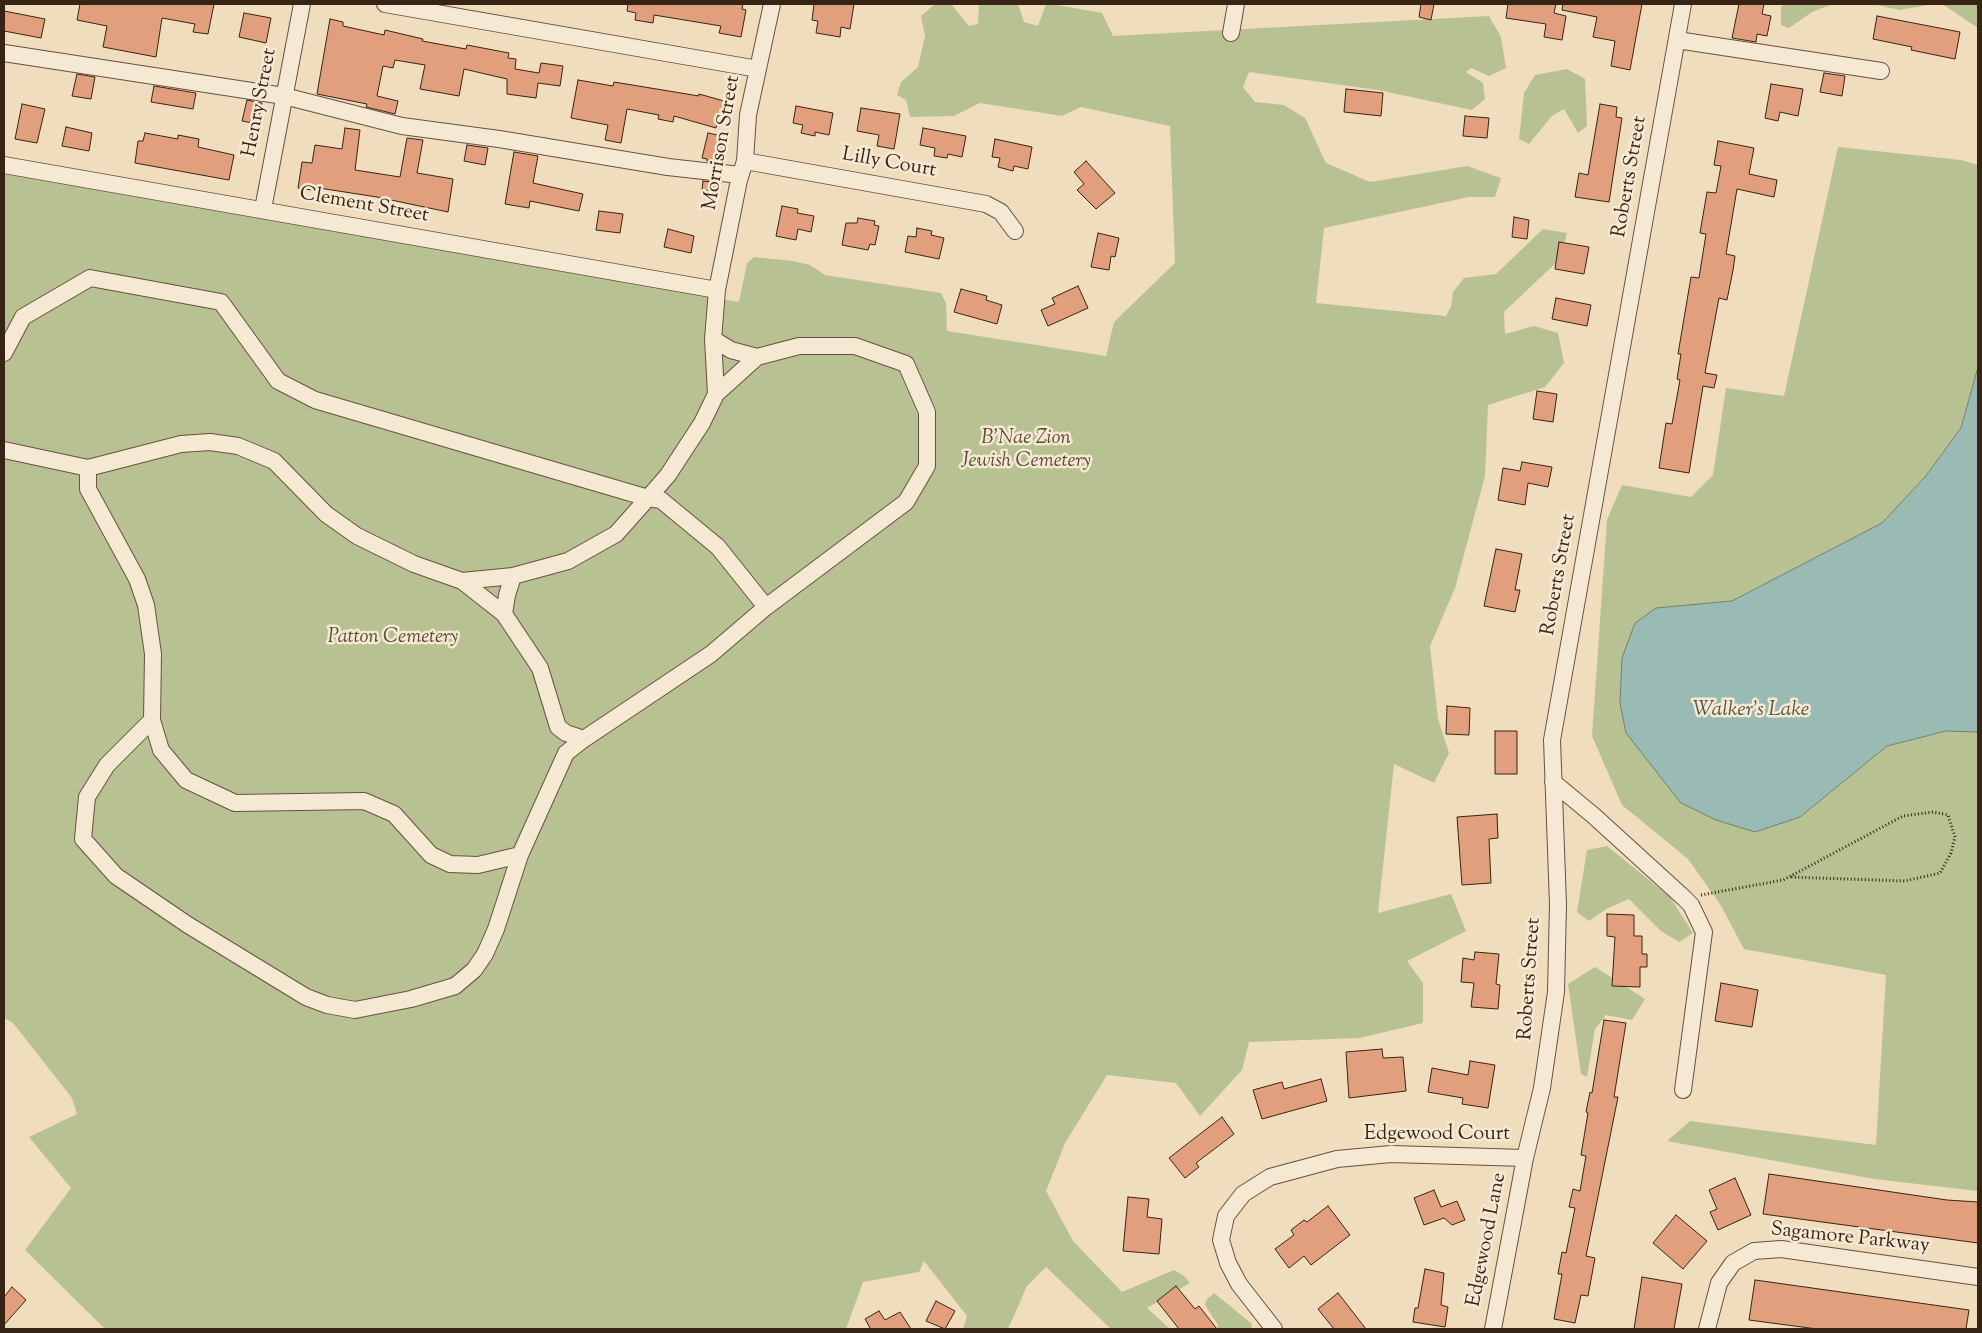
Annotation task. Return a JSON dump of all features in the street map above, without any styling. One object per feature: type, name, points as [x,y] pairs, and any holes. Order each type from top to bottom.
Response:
[{"type":"street","name":"Henry Street","points":[[262,209],[302,4]]},
{"type":"street","points":[[385,4],[758,69]]},
{"type":"street","name":"Morrison Street","points":[[716,394],[713,339],[717,290],[743,168],[748,115],[772,4]]},
{"type":"street","points":[[1231,33],[1236,4]]},
{"type":"street","name":"Roberts Street","points":[[1526,1158],[1542,1088],[1556,992],[1558,904],[1552,740],[1683,4]]},
{"type":"street","points":[[1677,40],[1881,71]]},
{"type":"street","name":"Lilly Court","points":[[4,53],[284,96],[402,126],[499,138],[668,167],[743,168],[986,204],[1001,212],[1015,231]]},
{"type":"street","name":"Clement Street","points":[[4,165],[717,290]]},
{"type":"street","points":[[4,353],[24,317],[90,278],[222,302],[278,381],[315,400],[648,498],[661,500],[718,547],[766,607]]},
{"type":"street","points":[[713,339],[731,350],[757,357]]},
{"type":"street","points":[[152,720],[106,765],[87,797],[83,839],[116,876],[188,925],[298,992],[327,1005],[355,1010],[411,1000],[455,986],[474,970],[485,954],[496,929],[520,855],[566,753],[711,654],[766,607],[906,502],[927,466],[926,412],[906,364],[855,346],[798,346],[757,357],[716,394],[702,423],[668,475],[616,534],[568,561],[513,576],[462,580]]},
{"type":"street","points":[[4,450],[88,468],[181,444],[210,442],[238,446],[274,461],[326,514],[357,536],[414,564],[462,580],[504,614],[540,668],[558,727],[559,771]]},
{"type":"street","points":[[88,468],[88,489],[137,579],[146,605],[153,654],[152,720],[161,750],[186,780],[235,803],[364,801],[394,814],[431,855],[450,864],[478,865],[520,855]]},
{"type":"street","points":[[504,614],[506,595],[513,576]]},
{"type":"street","points":[[558,727],[566,733],[584,739]]},
{"type":"street","points":[[1553,782],[1594,816],[1691,904],[1704,932],[1683,1090]]},
{"type":"street","name":"Edgewood Court","points":[[1274,1329],[1239,1284],[1228,1264],[1221,1240],[1226,1216],[1243,1194],[1270,1177],[1337,1159],[1391,1154],[1526,1158]]},
{"type":"street","name":"Edgewood Lane","points":[[1493,1329],[1526,1158]]},
{"type":"street","name":"Sagamore Parkway","points":[[1707,1329],[1719,1283],[1733,1263],[1754,1251],[1781,1248],[1978,1276]]},
{"type":"path","points":[[1684,898],[1783,880],[1904,816],[1933,812],[1948,815],[1955,837],[1952,853],[1940,873],[1905,881],[1789,877]]},
{"type":"green space","points":[[935,4],[951,4],[969,26],[978,24],[979,4],[1018,4],[1024,22],[1038,26],[1046,4],[1052,4],[1102,13],[1113,36],[1489,16],[1501,37],[1506,68],[1489,76],[1471,68],[1466,72],[1483,83],[1485,99],[1472,110],[1378,90],[1249,72],[1243,87],[1255,102],[1284,105],[1305,118],[1326,163],[1370,182],[1467,166],[1501,178],[1495,197],[1469,197],[1324,228],[1316,303],[1446,316],[1451,307],[1453,292],[1464,278],[1496,274],[1543,229],[1567,233],[1560,259],[1504,312],[1505,334],[1534,326],[1558,333],[1564,363],[1545,387],[1488,405],[1485,476],[1455,588],[1430,646],[1438,719],[1449,753],[1434,783],[1394,764],[1378,913],[1451,894],[1466,931],[1407,961],[1423,983],[1423,1023],[1360,1038],[1249,1042],[1242,1070],[1200,1116],[1176,1083],[1107,1075],[1065,1143],[1046,1191],[1073,1241],[1122,1292],[1174,1270],[1184,1276],[1190,1283],[1147,1308],[1170,1329],[1111,1329],[1046,1267],[1027,1286],[1008,1329],[963,1329],[967,1316],[924,1261],[919,1272],[863,1282],[846,1329],[105,1329],[25,1250],[71,1188],[29,1137],[77,1114],[72,1098],[13,1023],[4,1018],[4,174],[739,302],[747,263],[754,257],[793,261],[810,265],[825,275],[941,293],[946,303],[947,331],[1106,356],[1114,322],[1175,263],[1170,126],[1081,107],[1062,116],[980,103],[954,116],[910,117],[906,100],[897,95],[901,82],[918,67],[925,36],[921,16]]},
{"type":"green space","points":[[1784,4],[1833,4],[1812,12],[1789,28],[1781,25],[1781,7]]},
{"type":"green space","points":[[1872,4],[1933,4],[1900,10]]},
{"type":"green space","points":[[1942,4],[1978,4],[1978,28]]},
{"type":"green space","points":[[1567,69],[1585,79],[1587,126],[1578,133],[1564,109],[1552,116],[1529,144],[1519,139],[1524,93],[1535,75]]},
{"type":"green space","points":[[1838,147],[1961,160],[1978,165],[1978,367],[1961,428],[1925,477],[1882,523],[1732,601],[1700,604],[1800,817],[1887,746],[1947,731],[1978,732],[1978,1191],[1874,1179],[1667,1141],[1690,1121],[1876,1145],[1886,975],[1744,949],[1720,904],[1688,859],[1622,805],[1592,736],[1607,520],[1622,485],[1691,497],[1713,475],[1726,388],[1784,396]]},
{"type":"green space","points":[[1607,846],[1670,897],[1693,933],[1679,942],[1661,931],[1629,899],[1608,908],[1589,921],[1577,912],[1587,850]]},
{"type":"green space","points":[[1595,967],[1645,999],[1632,1020],[1606,1015],[1595,1029],[1587,1077],[1581,1074],[1568,984]]},
{"type":"green space","points":[[1214,1293],[1252,1324],[1251,1329],[1218,1329],[1218,1325],[1205,1305],[1207,1299]]},
{"type":"water","name":"Walker's Lake","points":[[1978,367],[1978,732],[1946,731],[1887,746],[1800,817],[1755,832],[1716,820],[1681,803],[1626,733],[1620,703],[1622,658],[1635,623],[1656,608],[1732,601],[1882,523],[1925,477],[1961,428]]},
{"type":"building","points":[[80,4],[214,4],[208,34],[193,32],[195,24],[162,18],[156,57],[103,47],[107,26],[77,20]]},
{"type":"building","points":[[628,4],[743,4],[742,9],[746,10],[741,37],[719,33],[721,26],[654,15],[653,23],[635,20],[636,13],[627,11]]},
{"type":"building","points":[[814,4],[854,4],[850,29],[841,27],[840,37],[816,33],[818,21],[812,20]]},
{"type":"building","points":[[1421,4],[1434,4],[1431,20],[1419,17]]},
{"type":"building","points":[[1508,4],[1556,4],[1554,13],[1566,16],[1562,40],[1544,37],[1546,24],[1506,18]]},
{"type":"building","points":[[1563,4],[1642,4],[1630,70],[1611,66],[1615,41],[1593,37],[1597,17],[1562,10]]},
{"type":"building","points":[[1739,4],[1764,4],[1762,14],[1771,16],[1767,36],[1757,34],[1756,42],[1732,38]]},
{"type":"building","points":[[4,11],[45,19],[41,38],[4,31]]},
{"type":"building","points":[[244,13],[271,18],[266,43],[239,37]]},
{"type":"building","points":[[1877,16],[1960,32],[1955,59],[1911,50],[1912,47],[1873,39]]},
{"type":"building","points":[[330,19],[343,22],[343,26],[384,35],[385,30],[423,39],[422,41],[466,49],[467,45],[509,53],[508,58],[516,59],[515,69],[539,73],[541,63],[563,66],[560,86],[538,83],[536,98],[507,94],[507,79],[464,69],[459,96],[420,89],[425,65],[395,60],[393,68],[383,66],[377,96],[398,101],[395,114],[366,107],[367,104],[317,94]]},
{"type":"building","points":[[1824,73],[1845,76],[1842,96],[1820,92]]},
{"type":"building","points":[[77,74],[95,77],[91,99],[72,96]]},
{"type":"building","points":[[578,80],[613,86],[614,82],[699,96],[699,94],[724,101],[716,128],[674,116],[673,122],[658,119],[659,115],[627,109],[621,143],[605,140],[608,125],[571,118]]},
{"type":"building","points":[[1771,84],[1803,89],[1798,116],[1780,112],[1778,121],[1765,118]]},
{"type":"building","points":[[154,86],[196,93],[193,109],[151,102]]},
{"type":"building","points":[[1346,89],[1383,93],[1381,116],[1344,112]]},
{"type":"building","points":[[247,100],[262,103],[258,124],[242,121]]},
{"type":"building","points":[[22,104],[45,109],[37,143],[15,139]]},
{"type":"building","points":[[1600,104],[1617,107],[1616,117],[1622,118],[1609,202],[1575,197],[1579,173],[1588,175]]},
{"type":"building","points":[[796,106],[833,113],[829,135],[815,132],[815,136],[801,133],[803,125],[793,123]]},
{"type":"building","points":[[861,108],[900,114],[894,149],[877,146],[879,135],[857,131]]},
{"type":"building","points":[[1465,116],[1489,118],[1487,138],[1463,136]]},
{"type":"building","points":[[66,127],[92,133],[89,151],[62,146]]},
{"type":"building","points":[[345,128],[360,130],[355,170],[400,177],[407,138],[423,140],[417,173],[453,179],[448,212],[377,197],[319,188],[319,191],[298,188],[302,162],[312,163],[315,145],[342,149]]},
{"type":"building","points":[[923,128],[966,136],[962,157],[948,154],[947,158],[934,156],[935,148],[920,145]]},
{"type":"building","points":[[145,133],[178,139],[178,135],[199,139],[198,147],[234,155],[229,180],[135,163],[138,141],[143,141]]},
{"type":"building","points":[[708,133],[727,137],[721,163],[707,161],[707,159],[702,158]]},
{"type":"building","points":[[995,139],[1032,147],[1028,169],[1014,166],[1013,171],[998,167],[1000,158],[992,157]]},
{"type":"building","points":[[1718,141],[1754,148],[1749,174],[1777,180],[1774,197],[1737,189],[1726,254],[1735,256],[1733,270],[1727,300],[1719,298],[1705,373],[1717,375],[1714,388],[1703,386],[1689,473],[1659,468],[1666,423],[1672,424],[1680,380],[1677,379],[1681,354],[1678,354],[1691,277],[1699,278],[1706,234],[1700,233],[1707,192],[1716,193],[1721,166],[1714,165]]},
{"type":"building","points":[[467,145],[488,148],[485,165],[464,161]]},
{"type":"building","points":[[514,152],[538,156],[533,183],[583,194],[579,211],[530,201],[529,208],[505,204]]},
{"type":"building","points":[[1086,161],[1115,193],[1096,209],[1077,190],[1084,184],[1074,172]]},
{"type":"building","points":[[703,181],[720,183],[718,193],[702,190]]},
{"type":"building","points":[[782,206],[798,209],[797,213],[814,216],[811,232],[798,229],[796,240],[776,236]]},
{"type":"building","points":[[599,211],[623,214],[620,233],[596,230]]},
{"type":"building","points":[[1514,217],[1529,220],[1527,239],[1512,237]]},
{"type":"building","points":[[858,218],[875,221],[874,225],[879,226],[875,245],[870,244],[868,250],[842,245],[846,223],[857,223]]},
{"type":"building","points":[[917,228],[932,231],[931,235],[944,238],[939,259],[905,252],[908,236],[916,237]]},
{"type":"building","points":[[668,229],[694,236],[691,253],[664,247]]},
{"type":"building","points":[[1098,233],[1119,238],[1115,257],[1111,256],[1109,270],[1091,267]]},
{"type":"building","points":[[1559,242],[1589,247],[1584,274],[1555,269]]},
{"type":"building","points":[[1078,286],[1088,308],[1048,326],[1041,310],[1055,304],[1052,298]]},
{"type":"building","points":[[961,289],[987,296],[986,300],[1002,305],[997,324],[954,312]]},
{"type":"building","points":[[1556,298],[1591,305],[1587,326],[1552,319]]},
{"type":"building","points":[[1537,391],[1557,394],[1553,422],[1533,419]]},
{"type":"building","points":[[1522,462],[1552,467],[1548,487],[1528,483],[1525,505],[1498,500],[1503,468],[1520,471]]},
{"type":"building","points":[[1496,549],[1522,554],[1515,590],[1520,590],[1515,612],[1484,606]]},
{"type":"building","points":[[1447,706],[1470,708],[1469,735],[1446,734]]},
{"type":"building","points":[[1495,731],[1517,731],[1517,774],[1495,774]]},
{"type":"building","points":[[1497,814],[1498,838],[1489,839],[1491,883],[1462,885],[1457,817]]},
{"type":"building","points":[[1607,914],[1634,915],[1634,936],[1642,936],[1642,954],[1647,954],[1647,967],[1640,967],[1640,987],[1612,986],[1615,937],[1607,936]]},
{"type":"building","points":[[1475,952],[1499,954],[1496,984],[1500,985],[1498,1009],[1471,1007],[1474,983],[1461,982],[1463,958],[1474,960]]},
{"type":"building","points":[[1721,983],[1758,990],[1752,1027],[1715,1021]]},
{"type":"building","points":[[1604,1020],[1626,1023],[1614,1097],[1618,1097],[1586,1256],[1595,1258],[1588,1296],[1581,1295],[1575,1323],[1554,1319],[1562,1274],[1558,1274],[1562,1252],[1566,1253],[1575,1208],[1569,1207],[1573,1189],[1580,1191],[1586,1156],[1581,1155],[1588,1113],[1586,1112],[1590,1092],[1592,1093]]},
{"type":"building","points":[[1382,1049],[1383,1058],[1403,1057],[1406,1091],[1349,1098],[1346,1052]]},
{"type":"building","points":[[1470,1061],[1495,1065],[1488,1108],[1462,1104],[1463,1098],[1428,1092],[1432,1068],[1468,1075]]},
{"type":"building","points":[[1321,1079],[1327,1101],[1262,1119],[1253,1090],[1282,1082],[1284,1089]]},
{"type":"building","points":[[1222,1117],[1234,1134],[1196,1163],[1199,1167],[1185,1178],[1169,1158]]},
{"type":"building","points":[[1769,1174],[1947,1200],[1978,1202],[1978,1243],[1763,1214]]},
{"type":"building","points":[[1735,1178],[1751,1215],[1718,1230],[1710,1212],[1717,1209],[1709,1190]]},
{"type":"building","points":[[1434,1190],[1441,1207],[1457,1201],[1465,1220],[1452,1225],[1444,1218],[1424,1225],[1414,1198]]},
{"type":"building","points":[[1128,1197],[1149,1199],[1147,1217],[1162,1219],[1159,1254],[1123,1251]]},
{"type":"building","points":[[1328,1206],[1350,1235],[1311,1265],[1304,1256],[1289,1268],[1275,1249],[1294,1235],[1291,1230],[1304,1220],[1307,1222]]},
{"type":"building","points":[[1676,1215],[1707,1241],[1683,1269],[1653,1243]]},
{"type":"building","points":[[1425,1269],[1444,1273],[1441,1305],[1448,1307],[1445,1327],[1413,1322],[1415,1308],[1418,1308]]},
{"type":"building","points":[[1642,1277],[1682,1284],[1674,1329],[1634,1329]]},
{"type":"building","points":[[1755,1280],[1969,1310],[1966,1329],[1817,1329],[1749,1320]]},
{"type":"building","points":[[1176,1286],[1195,1309],[1199,1306],[1217,1329],[1179,1329],[1157,1301]]},
{"type":"building","points":[[12,1287],[26,1300],[4,1325],[4,1297]]},
{"type":"building","points":[[1338,1293],[1366,1329],[1334,1329],[1318,1309]]},
{"type":"building","points":[[936,1301],[955,1311],[945,1329],[926,1321]]},
{"type":"building","points":[[879,1311],[885,1320],[900,1312],[911,1329],[867,1329],[870,1328],[865,1319]]},
{"type":"park label","name":"B'Nae Zion Jewish Cemetery","points":[[1026,452]]},
{"type":"park label","name":"Patton Cemetery","points":[[393,639]]}]
